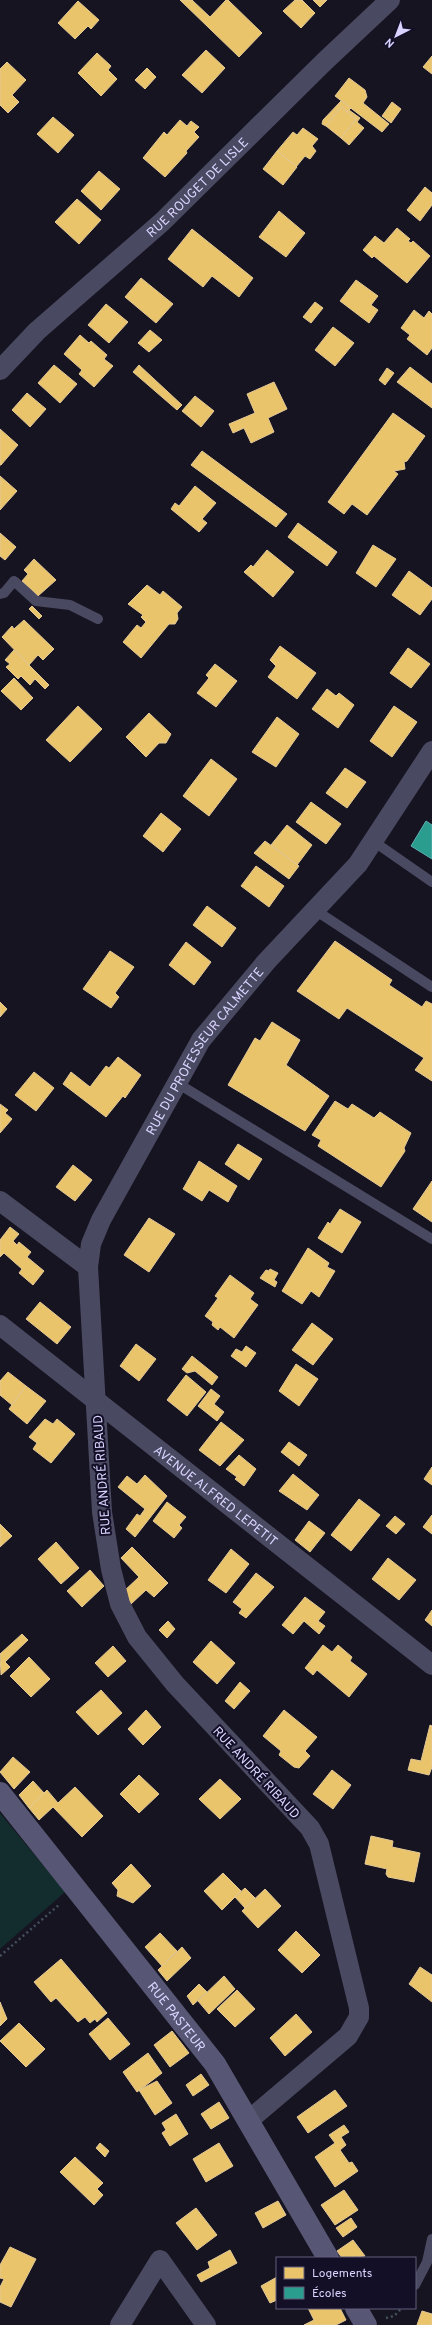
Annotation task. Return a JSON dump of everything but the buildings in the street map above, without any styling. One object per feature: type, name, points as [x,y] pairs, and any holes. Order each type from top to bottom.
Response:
[{"type":"street","name":"RUE ROUGET DE LISLE","points":[[0,370],[37,332],[162,222],[325,61],[390,0]]},
{"type":"street","name":"RUE DU PROFESSEUR CALMETTE","points":[[94,1398],[88,1267],[91,1244],[101,1220],[201,1040],[266,962],[358,864],[432,751]]},
{"type":"street","points":[[0,1202],[88,1267]]},
{"type":"street","name":"AVENUE ALFRED LEPETIT","points":[[0,1325],[432,1665]]},
{"type":"street","name":"RUE ANDRÉ RIBAUD","points":[[94,1398],[97,1411],[102,1512],[111,1569],[120,1604],[138,1637],[170,1678],[310,1828],[319,1844],[359,2008],[359,2017],[348,2036],[249,2120]]},
{"type":"street","name":"RUE PASTEUR","points":[[0,1793],[215,2064],[327,2257]]},
{"type":"street","points":[[120,2325],[160,2260],[206,2325]]},
{"type":"lane","points":[[0,594],[4,593],[14,582],[36,601],[70,605],[98,619]]},
{"type":"lane","points":[[374,841],[432,882]]},
{"type":"lane","points":[[315,910],[432,987]]},
{"type":"lane","points":[[177,1082],[432,1239]]},
{"type":"lane","points":[[416,2283],[427,2262],[432,2239]]},
{"type":"path","points":[[0,1956],[76,1889]]},
{"type":"path","points":[[394,2316],[401,2309]]},
{"type":"green space","points":[[0,1813],[65,1892],[0,1949]]}]
